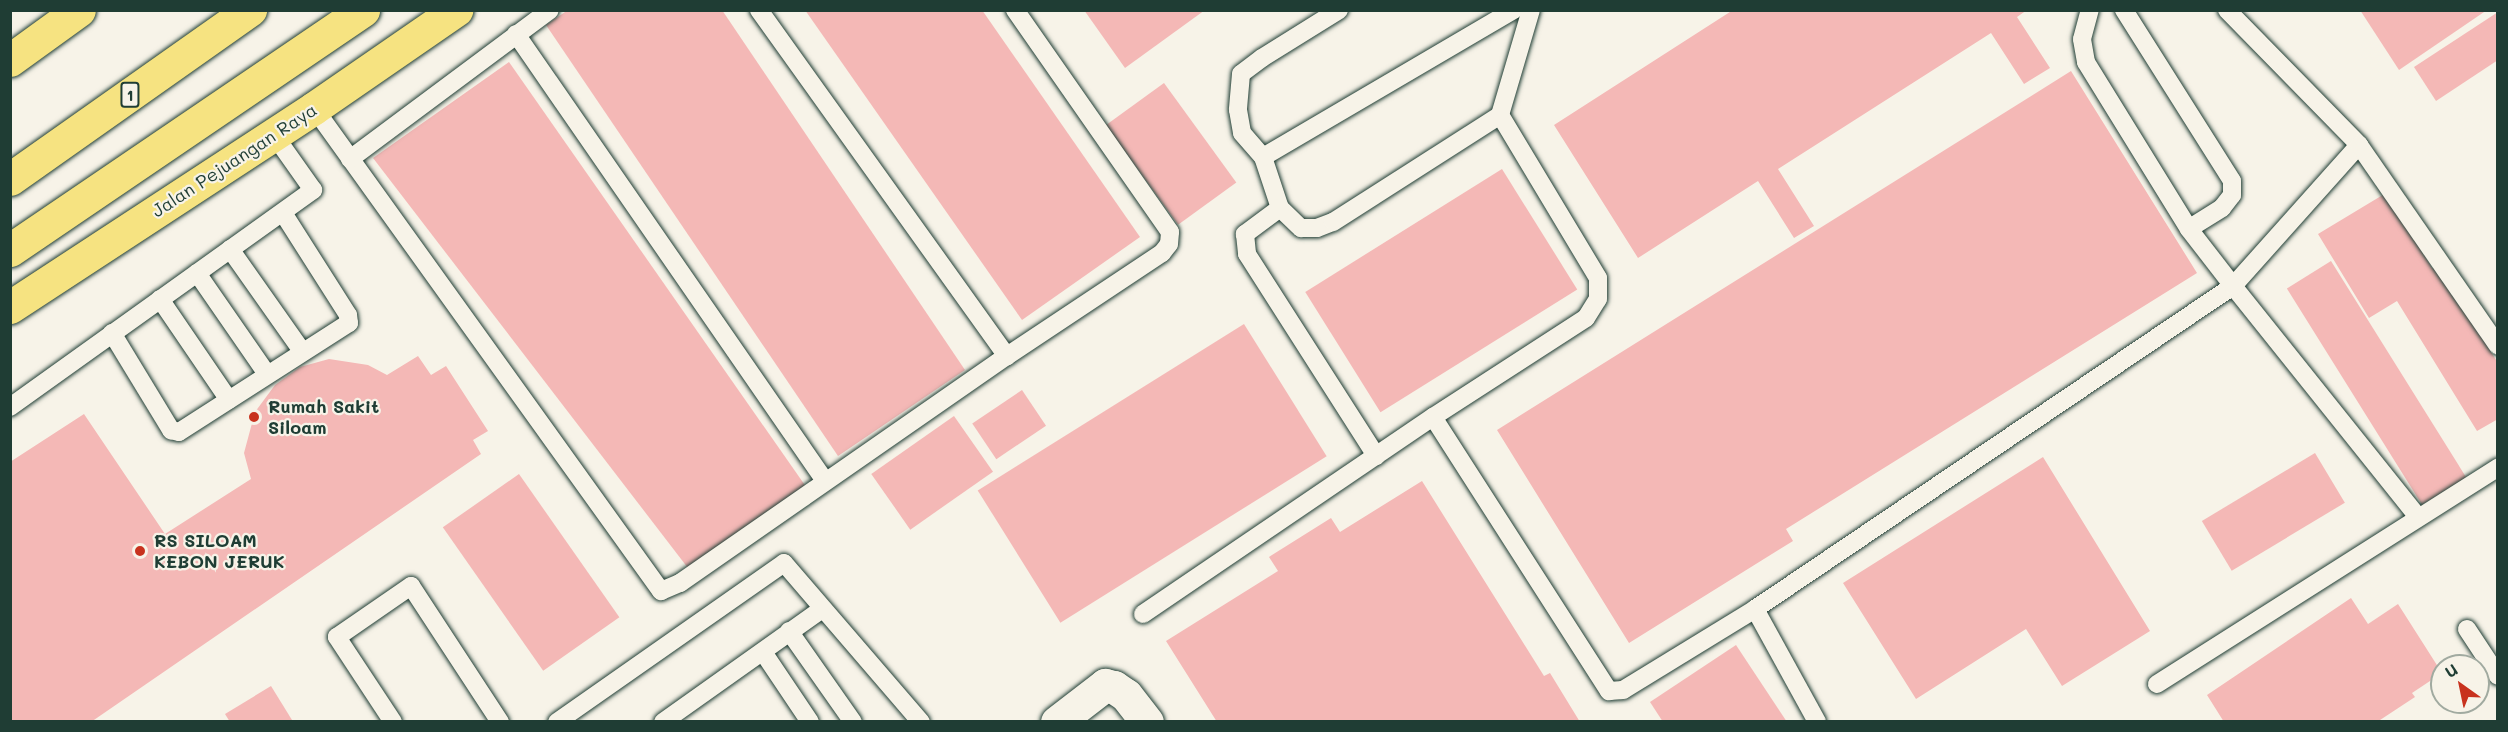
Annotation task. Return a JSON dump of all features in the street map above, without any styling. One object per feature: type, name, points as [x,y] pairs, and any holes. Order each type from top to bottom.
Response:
[{"type":"main road","points":[[10,60],[80,10]]},
{"type":"main road","name":"1","points":[[10,178],[250,10]]},
{"type":"main road","points":[[10,250],[363,10]]},
{"type":"main road","name":"Jalan Pejuangan Raya","points":[[10,307],[314,108],[456,10]]},
{"type":"street","points":[[1056,722],[1105,685],[1114,687],[1126,695],[1147,722]]},
{"type":"lane","points":[[351,159],[550,10]]},
{"type":"lane","points":[[759,10],[1007,356]]},
{"type":"lane","points":[[314,108],[661,591],[680,584],[1007,356],[1162,253],[1169,244],[1170,232],[1015,10]]},
{"type":"lane","points":[[1339,10],[1262,58],[1241,74],[1238,110],[1242,133],[1263,157],[1280,208],[1301,228],[1317,228],[1333,222],[1500,115],[1531,10]]},
{"type":"lane","points":[[1263,157],[1514,10]]},
{"type":"lane","points":[[2090,10],[2082,39],[2086,62],[2189,229],[2418,517]]},
{"type":"lane","points":[[2124,10],[2232,181],[2232,195],[2222,208],[2189,229]]},
{"type":"lane","points":[[2227,10],[2360,145],[2498,346]]},
{"type":"lane","points":[[516,34],[825,481]]},
{"type":"lane","points":[[1143,614],[1433,417],[1586,318],[1598,298],[1598,278],[1500,115]]},
{"type":"lane","points":[[10,407],[313,190],[273,135]]},
{"type":"lane","points":[[1433,417],[1609,691],[1623,690],[1755,609],[2233,286],[2360,145]]},
{"type":"lane","points":[[1280,208],[1245,234],[1247,254],[1376,456]]},
{"type":"lane","points":[[112,333],[171,430],[179,432],[349,323],[350,319],[283,213]]},
{"type":"lane","points":[[230,249],[302,351]]},
{"type":"lane","points":[[197,273],[267,374]]},
{"type":"lane","points":[[160,299],[229,400]]},
{"type":"lane","points":[[2157,684],[2498,468]]},
{"type":"lane","points":[[557,722],[784,563],[921,722]]},
{"type":"lane","points":[[393,722],[337,637],[411,586],[500,722]]},
{"type":"lane","points":[[663,722],[822,609]]},
{"type":"lane","points":[[1755,609],[1817,722]]},
{"type":"lane","points":[[2467,628],[2498,676]]},
{"type":"lane","points":[[789,632],[853,722]]},
{"type":"lane","points":[[763,652],[810,722]]},
{"type":"building","points":[[568,10],[722,10],[965,370],[838,456],[546,25]]},
{"type":"building","points":[[805,10],[982,10],[1140,237],[1022,320]]},
{"type":"building","points":[[1084,10],[1205,10],[1125,68]]},
{"type":"building","points":[[1733,10],[2027,10],[2017,17],[2050,68],[2024,84],[1991,33],[1778,169],[1814,226],[1794,238],[1758,181],[1638,258],[1554,125]]},
{"type":"building","points":[[2360,10],[2487,10],[2399,70]]},
{"type":"building","points":[[2498,12],[2498,60],[2436,101],[2414,67]]},
{"type":"building","points":[[509,62],[809,491],[691,572],[373,158]]},
{"type":"building","points":[[2071,71],[2197,273],[1786,529],[1793,541],[1629,643],[1497,430]]},
{"type":"building","points":[[1164,83],[1236,183],[1178,225],[1106,125]]},
{"type":"building","points":[[1502,169],[1577,289],[1381,412],[1305,292]]},
{"type":"building","points":[[2386,193],[2432,268],[2437,266],[2498,363],[2498,419],[2477,431],[2397,301],[2369,318],[2318,234]]},
{"type":"building","points":[[2331,261],[2466,477],[2422,505],[2287,289]]},
{"type":"building","points":[[1244,324],[1327,456],[1060,623],[978,490]]},
{"type":"building","points":[[418,356],[431,375],[446,366],[488,431],[473,440],[481,454],[91,722],[10,722],[10,462],[84,414],[165,534],[251,479],[244,453],[255,412],[275,385],[300,367],[329,359],[368,365],[387,375]]},
{"type":"building","points":[[1022,390],[1046,426],[996,459],[972,424]]},
{"type":"building","points":[[954,416],[993,472],[910,530],[871,474]]},
{"type":"building","points":[[2315,453],[2345,503],[2232,571],[2202,521]]},
{"type":"building","points":[[2043,457],[2150,631],[2062,686],[2026,629],[1916,699],[1843,583]]},
{"type":"building","points":[[519,474],[619,617],[543,671],[443,527]]},
{"type":"building","points":[[1422,481],[1544,676],[1550,673],[1580,722],[1217,722],[1166,641],[1278,571],[1269,557],[1331,518],[1340,532]]},
{"type":"building","points":[[2351,598],[2368,624],[2398,604],[2430,654],[2430,681],[2412,693],[2415,697],[2377,722],[2224,722],[2207,695]]},
{"type":"building","points":[[1736,645],[1787,722],[1663,722],[1650,702]]},
{"type":"building","points":[[271,686],[292,720],[230,722],[225,714]]},
{"type":"place","name":"Rumah Sakit Siloam","points":[[254,417]]},
{"type":"place","name":"RS SILOAM KEBON JERUK","points":[[140,551]]}]
